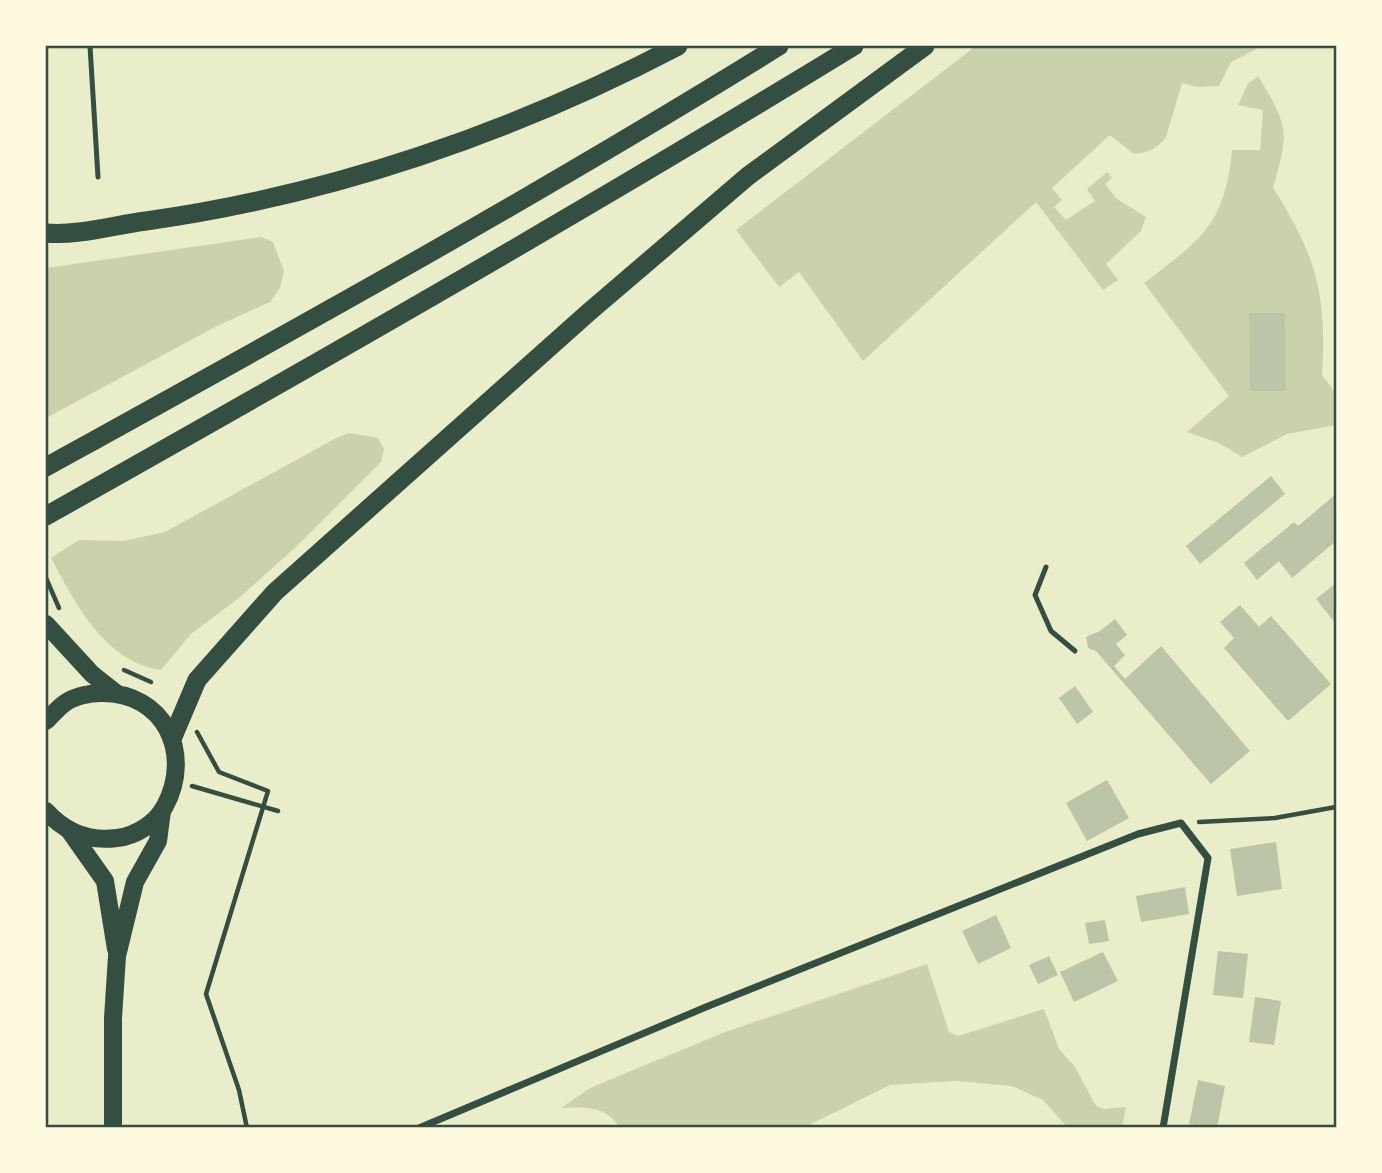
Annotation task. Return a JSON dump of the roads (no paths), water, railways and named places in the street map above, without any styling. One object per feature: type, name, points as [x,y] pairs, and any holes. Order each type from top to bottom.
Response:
[{"type":"highway","points":[[46,233],[225,208],[319,187],[442,148],[620,76],[678,46]]},
{"type":"highway","points":[[46,467],[387,277],[661,119],[779,46]]},
{"type":"highway","points":[[46,516],[390,323],[677,154],[853,46]]},
{"type":"highway","points":[[172,739],[197,680],[275,592],[589,312],[748,176],[925,46]]},
{"type":"main road","points":[[46,624],[92,674],[116,693]]},
{"type":"main road","points":[[46,721],[66,702],[90,693],[116,693],[139,701],[159,717],[172,739],[177,764],[174,789],[162,811],[145,827],[124,837],[101,840],[69,830]]},
{"type":"main road","points":[[46,811],[69,830],[105,881],[117,956]]},
{"type":"main road","points":[[113,1128],[113,1018],[117,956],[135,882],[158,841],[162,811]]},
{"type":"street","points":[[419,1128],[1087,854],[1138,834],[1181,823],[1208,858],[1163,1128]]},
{"type":"lane","points":[[90,46],[99,177]]},
{"type":"lane","points":[[1046,567],[1035,596],[1051,631],[1075,651]]}]
